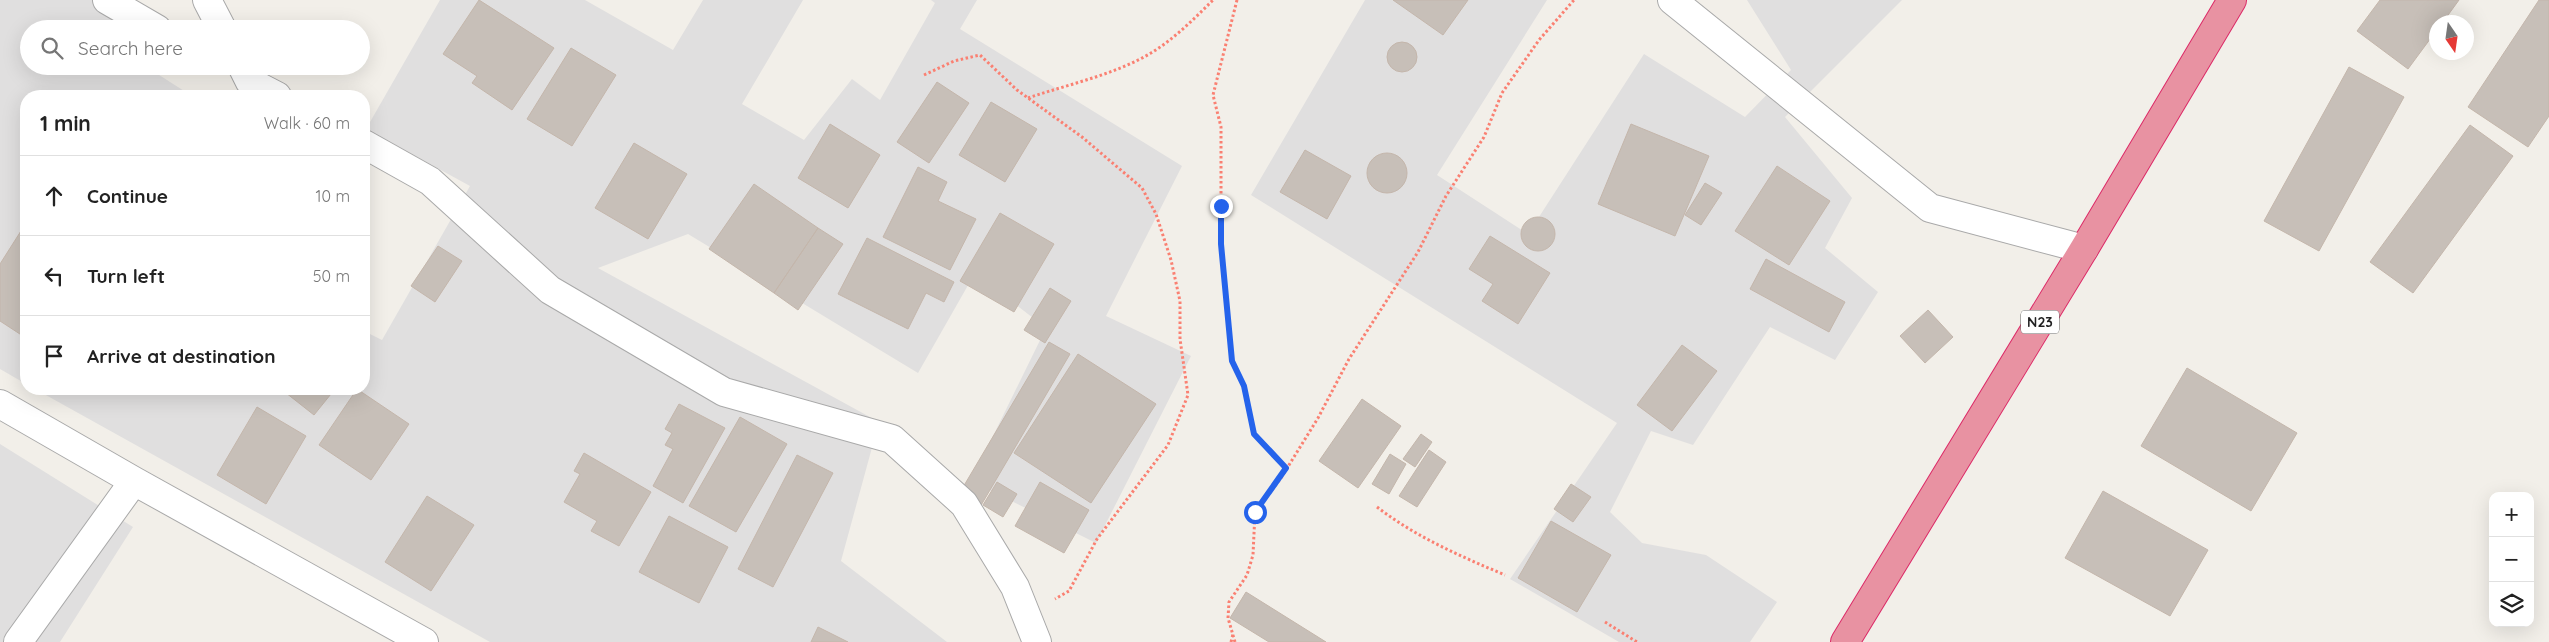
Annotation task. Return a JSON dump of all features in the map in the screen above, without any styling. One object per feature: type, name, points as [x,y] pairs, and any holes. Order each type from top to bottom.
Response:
[{"type":"highway","name":"N23","points":[[1845,642],[2084,249],[2232,0]]},
{"type":"street","points":[[107,0],[141,20]]},
{"type":"street","points":[[207,0],[217,20]]},
{"type":"street","points":[[1672,0],[1930,208],[2084,249]]},
{"type":"street","points":[[247,75],[269,90]]},
{"type":"street","points":[[370,147],[430,181],[550,290],[724,392],[892,439],[964,504],[1015,588],[1037,642]]},
{"type":"street","points":[[0,404],[134,482],[424,642]]},
{"type":"street","points":[[18,642],[134,482]]},
{"type":"path","points":[[1028,98],[1098,76],[1151,53],[1183,29],[1213,0]]},
{"type":"path","points":[[1237,0],[1213,95],[1221,127],[1221,244],[1232,361],[1244,386],[1254,434],[1286,468]]},
{"type":"path","points":[[1235,642],[1228,618],[1229,602],[1247,575],[1253,555],[1255,512],[1318,418],[1348,359],[1418,252],[1446,196],[1484,137],[1502,93],[1539,40],[1574,0]]},
{"type":"path","points":[[924,75],[954,61],[980,55],[1028,98],[1082,137],[1142,188],[1156,214],[1172,260],[1180,301],[1180,339],[1188,395],[1168,444],[1097,539],[1069,591],[1026,615]]},
{"type":"path","points":[[1377,507],[1405,528],[1450,552],[1505,575]]},
{"type":"path","points":[[1605,622],[1637,642]]},
{"type":"path","points":[[1231,642],[1233,634]]},
{"type":"shaded area","points":[[0,0],[133,0],[120,20],[20,20],[20,75],[159,75],[183,90],[20,90],[20,381],[0,369]]},
{"type":"shaded area","points":[[440,0],[585,0],[673,50],[703,0],[803,0],[742,104],[804,140],[852,79],[880,100],[935,3],[931,0],[977,0],[960,29],[1182,166],[1106,316],[1191,356],[1096,543],[971,481],[1046,328],[975,273],[918,373],[688,234],[598,268],[879,422],[841,561],[947,642],[490,642],[46,395],[370,395],[370,334],[382,340],[470,186],[370,131],[370,122]]},
{"type":"shaded area","points":[[1365,0],[1547,0],[1437,175],[1528,234],[1644,54],[1745,117],[1791,70],[1747,0],[1902,0],[1785,117],[1852,198],[1825,248],[1878,292],[1835,360],[1770,327],[1693,445],[1651,431],[1610,512],[1642,543],[1706,555],[1777,602],[1750,642],[1619,642],[1510,579],[1617,423],[1251,195]]},
{"type":"shaded area","points":[[0,444],[133,527],[60,642],[0,642]]},
{"type":"building","points":[[479,0],[554,48],[512,110],[472,83],[477,76],[443,54]]},
{"type":"building","points":[[1393,0],[1468,0],[1443,35]]},
{"type":"building","points":[[2380,0],[2459,0],[2448,15],[2429,15],[2429,40],[2408,69],[2357,31]]},
{"type":"building","points":[[2539,0],[2549,0],[2549,116],[2528,147],[2468,107]]},
{"type":"building","points":[[1402,42],[1408,43],[1416,51],[1416,63],[1408,71],[1402,72],[1396,71],[1388,63],[1387,57],[1388,51],[1396,43]]},
{"type":"building","points":[[571,48],[616,75],[572,146],[527,119]]},
{"type":"building","points":[[2349,67],[2404,97],[2319,251],[2264,221]]},
{"type":"building","points":[[937,82],[969,103],[929,163],[897,142]]},
{"type":"building","points":[[991,102],[1037,129],[1005,182],[959,155]]},
{"type":"building","points":[[830,124],[880,155],[848,208],[798,178]]},
{"type":"building","points":[[1631,124],[1709,156],[1675,236],[1598,204]]},
{"type":"building","points":[[2470,125],[2513,156],[2413,293],[2370,262]]},
{"type":"building","points":[[634,143],[687,174],[648,239],[595,208]]},
{"type":"building","points":[[1305,150],[1351,176],[1327,219],[1280,192]]},
{"type":"building","points":[[1387,153],[1401,159],[1407,173],[1401,187],[1387,193],[1373,187],[1367,173],[1373,159]]},
{"type":"building","points":[[1777,166],[1830,201],[1789,265],[1735,231]]},
{"type":"building","points":[[918,167],[947,182],[938,201],[976,219],[950,270],[883,237]]},
{"type":"building","points":[[1705,183],[1722,193],[1701,225],[1685,215]]},
{"type":"building","points":[[754,184],[818,228],[774,293],[709,249]]},
{"type":"building","points":[[1000,213],[1054,244],[1014,312],[960,281]]},
{"type":"building","points":[[1538,217],[1550,222],[1555,234],[1550,246],[1538,251],[1526,246],[1521,234],[1526,222]]},
{"type":"building","points":[[818,228],[843,244],[798,310],[774,293]]},
{"type":"building","points":[[20,232],[20,334],[0,321],[0,264]]},
{"type":"building","points":[[1490,236],[1550,273],[1518,324],[1482,301],[1493,284],[1469,269]]},
{"type":"building","points":[[867,238],[954,282],[944,302],[926,293],[908,329],[838,294]]},
{"type":"building","points":[[438,246],[462,261],[435,302],[411,286]]},
{"type":"building","points":[[1766,259],[1845,302],[1829,332],[1750,289]]},
{"type":"building","points":[[1050,288],[1071,301],[1045,343],[1024,330]]},
{"type":"building","points":[[1928,310],[1953,337],[1925,363],[1900,336]]},
{"type":"building","points":[[1049,342],[1070,354],[980,507],[959,494]]},
{"type":"building","points":[[1682,345],[1717,371],[1672,431],[1637,405]]},
{"type":"building","points":[[1078,354],[1156,404],[1091,503],[1014,453]]},
{"type":"building","points":[[2187,368],[2297,433],[2251,511],[2141,446]]},
{"type":"building","points":[[289,395],[330,395],[314,415]]},
{"type":"building","points":[[353,395],[366,395],[409,424],[371,480],[319,445]]},
{"type":"building","points":[[1362,399],[1401,426],[1358,488],[1319,461]]},
{"type":"building","points":[[679,404],[725,428],[683,503],[653,486],[673,449],[665,445],[672,433],[665,429]]},
{"type":"building","points":[[257,407],[306,436],[266,504],[217,475]]},
{"type":"building","points":[[740,417],[787,444],[736,532],[689,506]]},
{"type":"building","points":[[1421,434],[1432,442],[1415,467],[1403,459]]},
{"type":"building","points":[[1429,450],[1446,462],[1417,507],[1399,496]]},
{"type":"building","points":[[584,453],[651,492],[619,546],[591,531],[597,521],[564,502],[580,474],[574,471]]},
{"type":"building","points":[[1390,454],[1406,464],[1389,494],[1372,484]]},
{"type":"building","points":[[797,455],[833,473],[773,587],[738,569]]},
{"type":"building","points":[[997,482],[1017,494],[1003,517],[983,505]]},
{"type":"building","points":[[1040,482],[1089,510],[1064,553],[1015,526]]},
{"type":"building","points":[[1571,484],[1591,497],[1573,522],[1554,509]]},
{"type":"building","points":[[2103,491],[2208,550],[2170,616],[2065,558]]},
{"type":"building","points":[[427,496],[474,525],[431,591],[385,562]]},
{"type":"building","points":[[669,516],[728,547],[699,603],[639,572]]},
{"type":"building","points":[[1551,521],[1611,555],[1577,612],[1518,578]]},
{"type":"building","points":[[1246,592],[1326,642],[1269,642],[1230,618]]},
{"type":"building","points":[[818,627],[848,642],[811,642]]},
{"type":"route","points":[[1221,206],[1221,244],[1232,361],[1244,386],[1254,434],[1286,468],[1255,512]]}]
